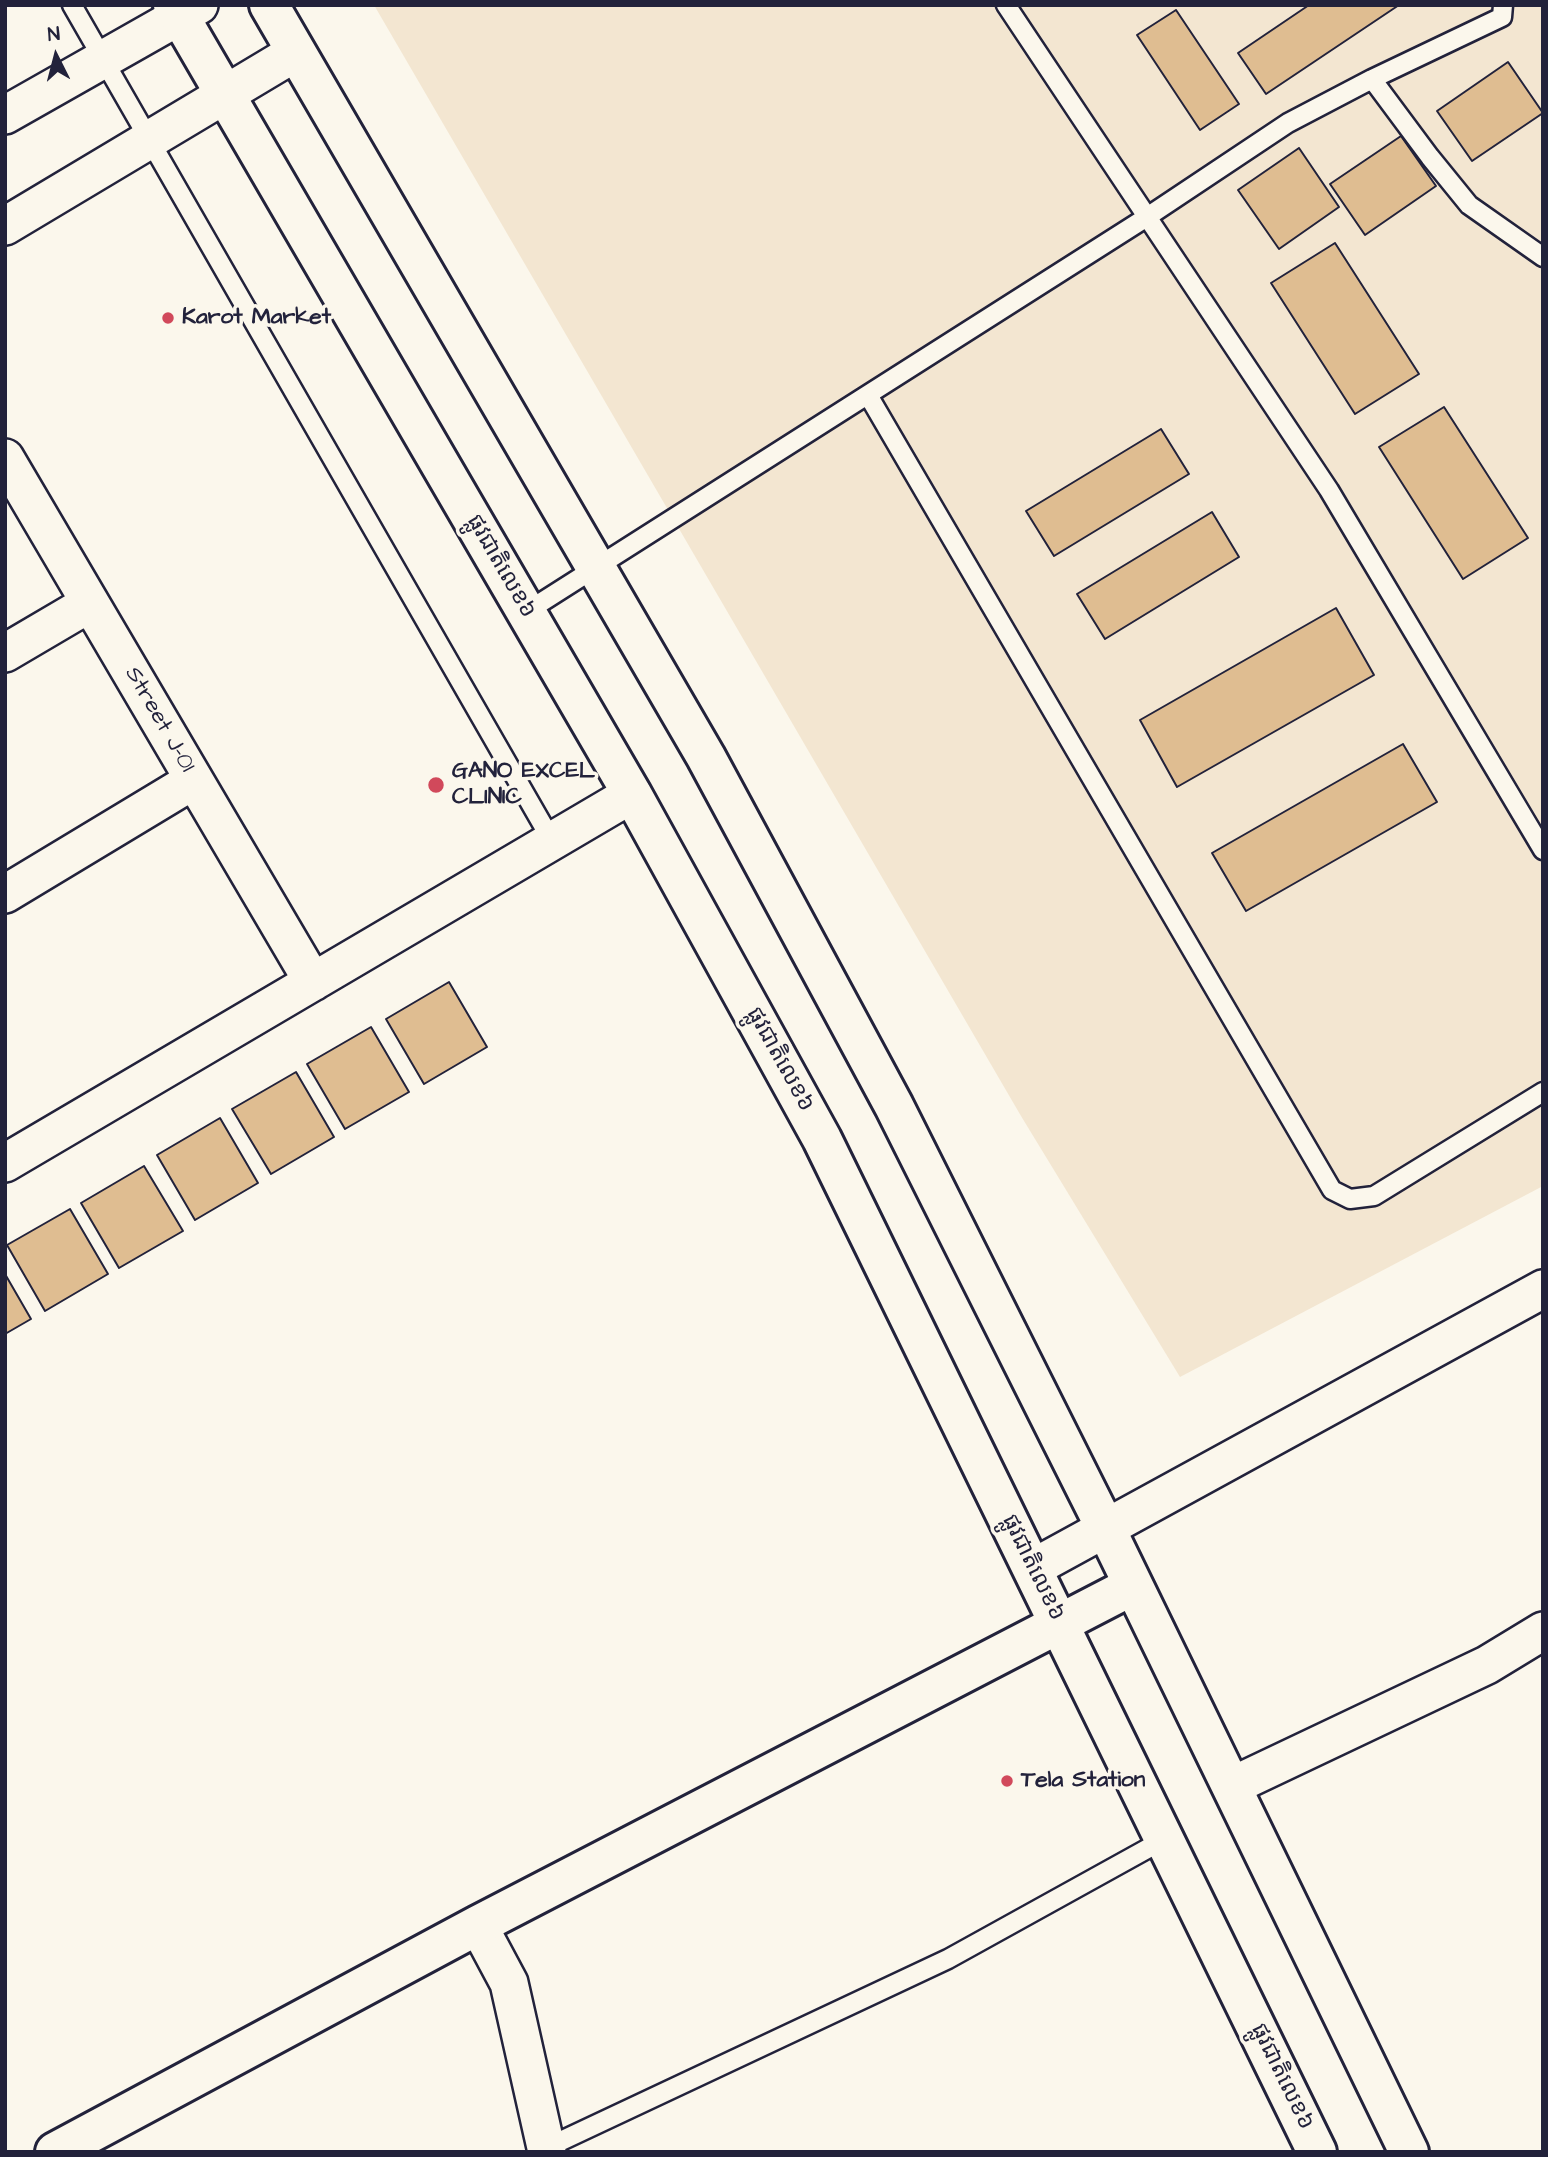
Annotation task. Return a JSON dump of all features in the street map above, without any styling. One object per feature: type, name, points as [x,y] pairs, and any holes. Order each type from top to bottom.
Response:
[{"type":"main road","points":[[269,5],[706,757],[894,1106],[1106,1529],[1409,2152]]},
{"type":"main road","name":"ផ្លូវជាតិលេខ៦","points":[[184,9],[225,94],[632,794],[822,1139],[1317,2152]]},
{"type":"main road","points":[[55,2152],[478,1925],[1132,1586]]},
{"type":"street","points":[[5,114],[103,59],[184,9]]},
{"type":"street","points":[[5,226],[296,52]]},
{"type":"street","name":"Street J-01","points":[[5,458],[313,982]]},
{"type":"street","points":[[5,653],[90,603]]},
{"type":"street","points":[[5,894],[194,780]]},
{"type":"street","points":[[5,1163],[632,794]]},
{"type":"street","points":[[1033,1569],[1543,1289]]},
{"type":"street","points":[[1232,1786],[1487,1665],[1543,1631]]},
{"type":"street","points":[[478,1925],[509,1983],[547,2150]]},
{"type":"lane","points":[[72,5],[552,841]]},
{"type":"lane","points":[[1006,5],[1329,490],[1543,850]]},
{"type":"lane","points":[[526,612],[1147,217],[1288,123],[1372,79],[1502,17],[1503,5]]},
{"type":"lane","points":[[1372,79],[1430,158],[1469,205],[1543,257]]},
{"type":"lane","points":[[868,396],[1332,1190],[1350,1199],[1374,1196],[1543,1092]]},
{"type":"lane","points":[[547,2150],[948,1959],[1165,1839]]},
{"type":"shaded area","points":[[374,5],[1543,5],[1543,1186],[1180,1377],[1021,1116]]},
{"type":"building","points":[[1309,5],[1399,5],[1266,94],[1238,53]]},
{"type":"building","points":[[1176,10],[1239,104],[1200,130],[1137,35]]},
{"type":"building","points":[[1508,62],[1543,113],[1472,161],[1437,111]]},
{"type":"building","points":[[1401,136],[1436,186],[1365,235],[1330,184]]},
{"type":"building","points":[[1299,148],[1339,207],[1279,249],[1238,190]]},
{"type":"building","points":[[1335,243],[1419,374],[1355,414],[1271,283]]},
{"type":"building","points":[[1444,407],[1528,538],[1463,579],[1379,447]]},
{"type":"building","points":[[1161,429],[1189,474],[1054,556],[1026,511]]},
{"type":"building","points":[[1212,512],[1239,557],[1105,639],[1077,594]]},
{"type":"building","points":[[1336,608],[1374,675],[1177,787],[1140,720]]},
{"type":"building","points":[[1403,744],[1437,802],[1246,911],[1212,853]]},
{"type":"building","points":[[449,982],[487,1047],[424,1084],[386,1019]]},
{"type":"building","points":[[371,1027],[409,1092],[345,1129],[307,1064]]},
{"type":"building","points":[[296,1072],[334,1137],[271,1174],[232,1109]]},
{"type":"building","points":[[220,1118],[258,1183],[195,1220],[157,1155]]},
{"type":"building","points":[[144,1166],[183,1231],[119,1268],[81,1203]]},
{"type":"building","points":[[70,1209],[108,1274],[45,1311],[7,1245]]},
{"type":"building","points":[[5,1274],[31,1319],[5,1334]]},
{"type":"place","name":"Karot Market","points":[[168,318]]},
{"type":"place","name":"GANO EXCEL CLINIC","points":[[436,785]]},
{"type":"place","name":"Tela Station","points":[[1007,1781]]}]
